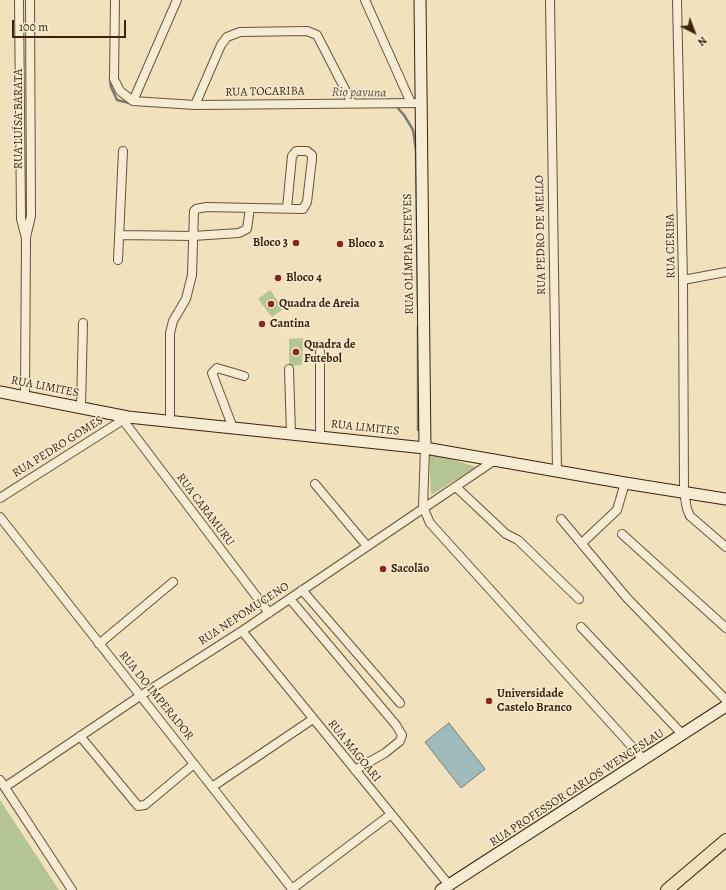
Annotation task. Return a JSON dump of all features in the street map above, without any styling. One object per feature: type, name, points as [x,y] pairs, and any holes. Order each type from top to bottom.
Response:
[{"type":"main road","points":[[667,890],[725,842]]},
{"type":"street","name":"RUA LUÍSA BARATA","points":[[18,0],[21,219],[28,231]]},
{"type":"street","name":"RUA LUÍSA BARATA","points":[[25,396],[28,231],[31,216],[30,0]]},
{"type":"street","points":[[115,0],[114,71],[116,85],[125,96],[133,101],[177,0]]},
{"type":"street","points":[[365,0],[416,103]]},
{"type":"street","name":"RUA OLÍMPIA ESTEVES","points":[[420,0],[416,103],[425,448],[423,507]]},
{"type":"street","name":"RUA PEDRO DE MELLO","points":[[550,0],[556,470]]},
{"type":"street","name":"RUA CERIBA","points":[[678,0],[683,280],[684,492],[687,509],[690,516],[726,547]]},
{"type":"street","points":[[195,105],[221,45],[227,37],[240,32],[307,31],[317,36],[352,103]]},
{"type":"street","name":"RUA TOCARIBA","points":[[133,101],[195,105],[416,103]]},
{"type":"street","points":[[118,260],[123,151]]},
{"type":"street","points":[[170,422],[170,333],[173,321],[186,299],[192,275],[193,213],[196,208],[303,209],[306,206],[312,159],[312,155],[307,151],[296,151],[292,156],[287,208]]},
{"type":"street","points":[[120,235],[193,236],[244,231],[247,229],[250,208]]},
{"type":"street","points":[[683,280],[726,272]]},
{"type":"street","points":[[81,408],[83,323]]},
{"type":"street","points":[[320,352],[320,436]]},
{"type":"street","points":[[232,428],[212,373],[217,368],[244,376]]},
{"type":"street","points":[[289,369],[291,434]]},
{"type":"street","name":"RUA LIMITES","points":[[0,392],[125,418],[320,436],[425,448],[726,499]]},
{"type":"street","name":"RUA PEDRO GOMES","points":[[0,498],[125,418]]},
{"type":"street","name":"RUA CARAMURU","points":[[125,418],[269,613]]},
{"type":"street","name":"RUA NEPOMUCENO","points":[[2,783],[80,736],[242,631],[423,507],[456,487],[495,460]]},
{"type":"street","points":[[582,543],[617,510],[625,483]]},
{"type":"street","points":[[316,484],[367,546]]},
{"type":"street","points":[[456,487],[506,534],[518,540],[579,599]]},
{"type":"street","points":[[423,507],[426,515],[436,529],[644,760]]},
{"type":"street","name":"RUA DO IMPERADOR","points":[[0,517],[293,890]]},
{"type":"street","points":[[561,518],[627,598],[726,700]]},
{"type":"street","points":[[622,534],[726,628]]},
{"type":"street","points":[[99,644],[173,582]]},
{"type":"street","points":[[304,589],[400,702]]},
{"type":"street","name":"RUA MAGOARI","points":[[290,599],[396,725],[402,735],[400,741],[385,753],[355,770]]},
{"type":"street","points":[[580,627],[683,734]]},
{"type":"street","name":"RUA MAGOARI","points":[[242,631],[355,770],[445,887]]},
{"type":"street","name":"RUA PROFESSOR CARLOS WENCESLAU","points":[[445,887],[726,706]]},
{"type":"street","points":[[212,787],[313,719]]},
{"type":"street","points":[[80,736],[138,806],[145,805],[194,764]]},
{"type":"street","points":[[2,783],[72,890]]},
{"type":"street","points":[[293,890],[390,815]]},
{"type":"green space","name":"Quadra de Areia","points":[[270,290],[283,309],[272,317],[258,299]]},
{"type":"green space","name":"Quadra de Futebol","points":[[303,338],[302,365],[289,366],[289,339]]},
{"type":"green space","points":[[429,452],[476,467],[431,495]]},
{"type":"green space","points":[[0,800],[51,878],[59,890],[0,890]]},
{"type":"water","points":[[449,723],[485,769],[461,788],[425,742]]},
{"type":"waterway","name":"Rio pavuna","points":[[110,79],[111,87],[117,100],[133,104]]},
{"type":"waterway","name":"Rio pavuna","points":[[395,105],[404,115],[413,130],[416,150],[418,306]]},
{"type":"waterway","name":"Rio pavuna","points":[[418,327],[418,430]]},
{"type":"place","name":"Bloco 3","points":[[296,243]]},
{"type":"place","name":"Bloco 2","points":[[340,244]]},
{"type":"place","name":"Bloco 4","points":[[278,278]]},
{"type":"place","name":"Quadra de Areia","points":[[271,304]]},
{"type":"place","name":"Cantina","points":[[262,324]]},
{"type":"place","name":"Quadra de Futebol","points":[[296,352]]},
{"type":"place","name":"Sacolão","points":[[383,569]]},
{"type":"place","name":"Universidade Castelo Branco","points":[[489,701]]}]
